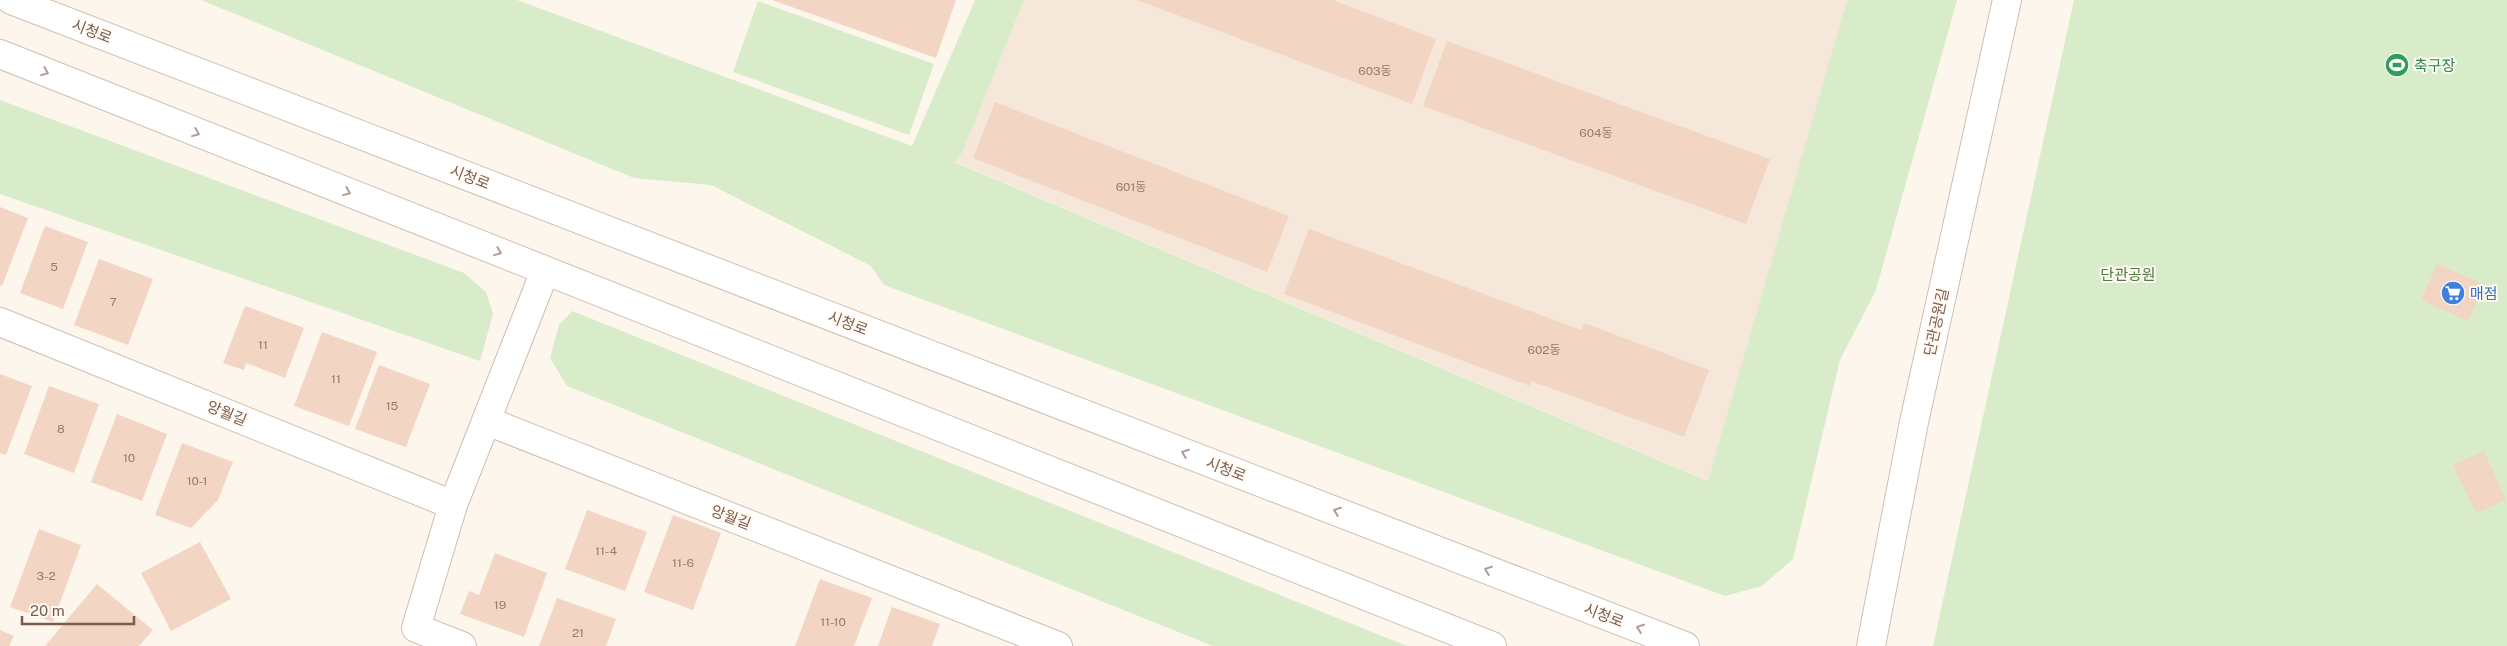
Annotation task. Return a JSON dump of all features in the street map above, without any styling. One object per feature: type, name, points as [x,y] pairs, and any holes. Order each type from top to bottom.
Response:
[{"type":"street","name":"시청로","points":[[11,0],[1686,646]]},
{"type":"street","name":"단관공원길","points":[[1871,646],[1914,422],[2007,0]]},
{"type":"street","points":[[0,54],[1492,646]]},
{"type":"street","points":[[462,646],[416,628],[454,505],[545,270]]},
{"type":"street","name":"앙월길","points":[[0,322],[454,505]]},
{"type":"street","name":"앙월길","points":[[487,421],[1058,646]]},
{"type":"shaded area","points":[[1010,0],[1847,0],[1709,481],[946,158]]},
{"type":"green space","points":[[201,0],[517,0],[912,146],[975,0],[1024,0],[962,153],[954,162],[1708,481],[1847,0],[1957,0],[1876,290],[1840,360],[1793,559],[1762,586],[1725,596],[884,285],[871,266],[711,185],[634,178]]},
{"type":"green space","name":"단관공원","points":[[2074,0],[2507,0],[2507,646],[1933,646]]},
{"type":"green space","points":[[758,1],[934,64],[909,135],[733,72]]},
{"type":"green space","points":[[0,100],[464,273],[486,292],[493,314],[480,361],[0,194]]},
{"type":"green space","points":[[572,311],[1407,646],[1213,646],[567,386],[550,358],[559,325]]},
{"type":"building","points":[[772,0],[956,0],[936,58]]},
{"type":"building","points":[[1137,0],[1333,0],[1436,39],[1412,104]]},
{"type":"building","points":[[1447,41],[1770,159],[1746,224],[1423,106]]},
{"type":"building","points":[[995,102],[1289,216],[1267,272],[973,158]]},
{"type":"building","points":[[0,207],[28,218],[2,286],[0,285]]},
{"type":"building","points":[[45,226],[88,242],[63,309],[20,293]]},
{"type":"building","points":[[1309,229],[1581,330],[1584,323],[1709,370],[1684,437],[1531,381],[1530,386],[1284,294]]},
{"type":"building","points":[[99,259],[153,279],[128,345],[74,325]]},
{"type":"building","name":"매점","points":[[2437,264],[2485,285],[2468,321],[2421,300]]},
{"type":"building","points":[[245,306],[304,328],[285,378],[246,363],[244,370],[223,363]]},
{"type":"building","points":[[322,332],[377,352],[349,426],[294,406]]},
{"type":"building","points":[[379,365],[430,384],[406,447],[355,429]]},
{"type":"building","points":[[0,374],[32,386],[6,455],[0,453]]},
{"type":"building","points":[[49,386],[99,404],[74,473],[24,454]]},
{"type":"building","points":[[117,414],[167,434],[142,501],[91,482]]},
{"type":"building","points":[[182,443],[233,462],[218,500],[191,528],[155,515]]},
{"type":"building","points":[[2484,451],[2506,500],[2476,513],[2453,465]]},
{"type":"building","points":[[587,510],[647,532],[625,591],[565,569]]},
{"type":"building","points":[[673,515],[721,533],[693,610],[644,592]]},
{"type":"building","points":[[39,529],[81,545],[53,622],[10,607]]},
{"type":"building","points":[[200,542],[231,599],[171,631],[141,573]]},
{"type":"building","points":[[495,553],[547,573],[524,637],[460,614],[469,591],[479,595]]},
{"type":"building","points":[[820,579],[872,598],[854,646],[795,646]]},
{"type":"building","points":[[97,584],[153,630],[139,646],[45,646]]},
{"type":"building","points":[[557,598],[616,619],[606,646],[539,646]]},
{"type":"building","points":[[892,607],[940,624],[932,646],[878,646]]},
{"type":"building","points":[[0,630],[14,636],[9,646],[0,646]]},
{"type":"place","name":"축구장","points":[[2397,65]]},
{"type":"place","name":"매점","points":[[2453,293]]}]
